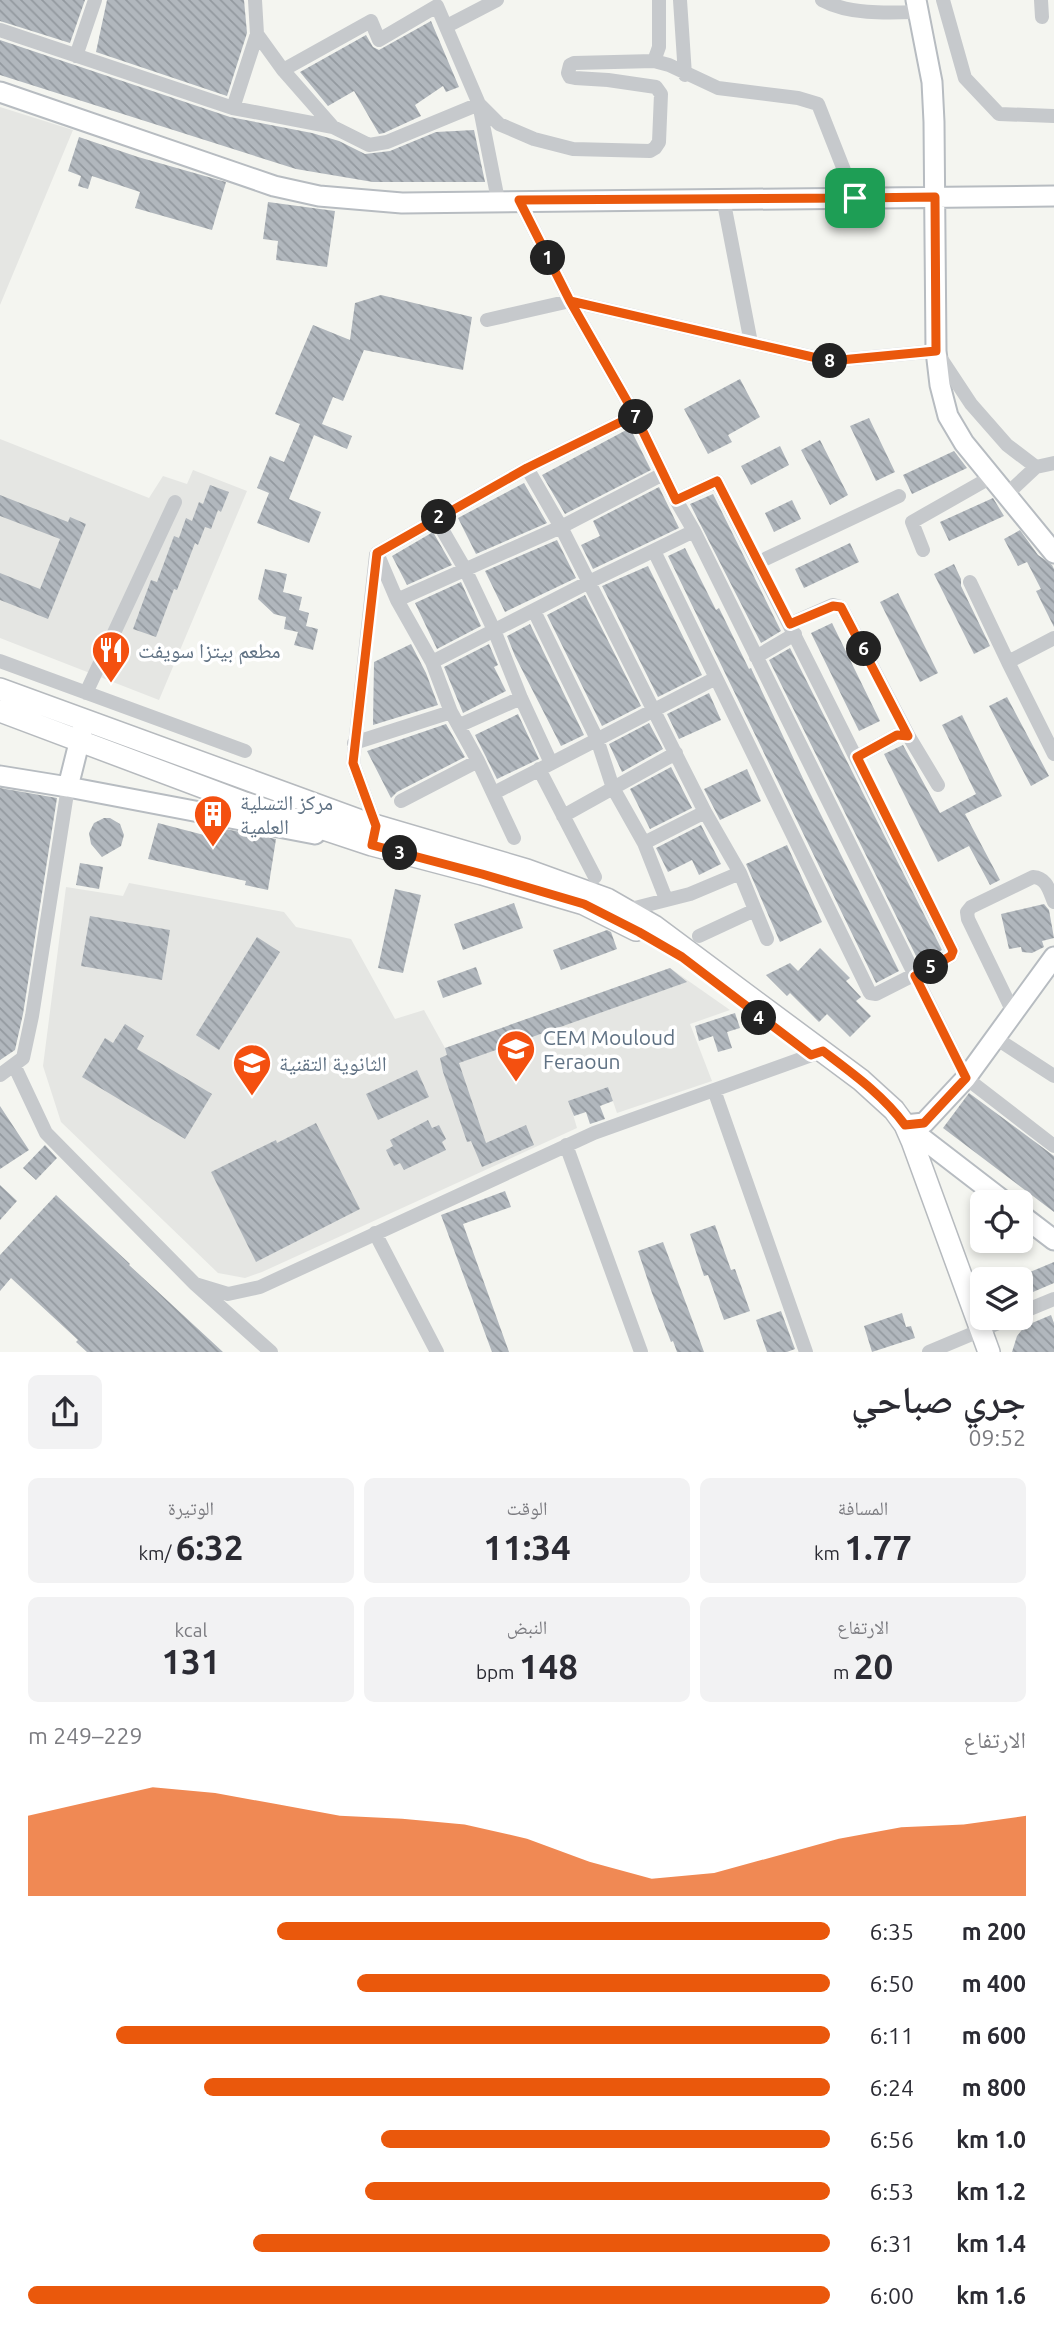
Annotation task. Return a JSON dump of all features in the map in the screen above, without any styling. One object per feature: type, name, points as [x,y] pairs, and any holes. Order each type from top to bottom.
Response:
[{"type":"main road","points":[[0,689],[213,766],[374,835],[482,874],[584,904],[682,957],[817,1053],[861,1080],[894,1110],[905,1125],[976,1339]]},
{"type":"main road","points":[[0,711],[245,803],[527,870],[607,899],[654,926],[817,1053],[889,1119],[904,1147],[976,1339],[989,1352]]},
{"type":"street","points":[[76,56],[95,0]]},
{"type":"street","points":[[233,108],[257,34],[255,0]]},
{"type":"street","points":[[447,26],[497,0]]},
{"type":"street","points":[[654,61],[659,47],[659,0]]},
{"type":"street","points":[[680,0],[685,75]]},
{"type":"street","points":[[822,0],[858,10],[895,13],[917,6],[932,82],[936,351],[940,385],[948,416],[964,443],[1054,553]]},
{"type":"street","points":[[943,0],[965,78],[999,114],[1054,116]]},
{"type":"street","points":[[1041,0],[1042,17]]},
{"type":"street","points":[[283,70],[371,21],[379,40],[437,6],[479,104],[498,200]]},
{"type":"street","points":[[0,30],[233,108],[333,127],[369,145],[387,142],[479,104]]},
{"type":"street","points":[[257,34],[283,70],[333,127]]},
{"type":"street","points":[[479,104],[499,124],[534,139],[573,149],[650,151],[659,142],[661,94],[656,87],[570,78],[568,73],[570,65],[574,63],[654,61],[718,88],[798,98],[818,104],[855,198]]},
{"type":"street","points":[[0,92],[274,186],[319,195],[402,203],[1054,196]]},
{"type":"street","points":[[723,198],[751,343]]},
{"type":"street","points":[[519,200],[570,301],[635,415],[966,1078],[1054,1146]]},
{"type":"street","points":[[487,320],[570,301],[830,361],[936,351]]},
{"type":"street","points":[[936,351],[971,404],[1007,444],[1035,467]]},
{"type":"street","points":[[377,553],[527,468],[635,415]]},
{"type":"street","points":[[1007,494],[1035,467],[1054,463]]},
{"type":"street","points":[[527,468],[561,527],[705,812],[740,873],[767,939]]},
{"type":"street","points":[[397,600],[561,527],[663,474]]},
{"type":"street","points":[[923,550],[912,522],[993,476]]},
{"type":"street","points":[[654,551],[870,993],[876,994],[951,956],[953,951],[717,481],[676,500]]},
{"type":"street","points":[[759,562],[899,496]]},
{"type":"street","points":[[86,693],[175,502]]},
{"type":"street","points":[[436,519],[465,569],[494,630],[522,698],[563,816],[595,877]]},
{"type":"street","points":[[432,662],[694,531]]},
{"type":"street","points":[[377,553],[397,600],[432,662],[450,712],[460,725],[514,838]]},
{"type":"street","points":[[0,776],[374,835],[353,763],[377,553]]},
{"type":"street","points":[[970,582],[1054,754]]},
{"type":"street","points":[[756,657],[793,629],[833,606],[841,607],[908,736],[938,785]]},
{"type":"street","points":[[534,611],[597,739],[613,788],[644,843],[666,899]]},
{"type":"street","points":[[1008,662],[1054,638]]},
{"type":"street","points":[[0,661],[245,751]]},
{"type":"street","points":[[494,793],[716,678]]},
{"type":"street","points":[[460,725],[522,698]]},
{"type":"street","points":[[354,743],[450,712]]},
{"type":"street","points":[[0,1075],[23,1058],[68,787],[85,720]]},
{"type":"street","points":[[857,757],[897,735],[908,736]]},
{"type":"street","points":[[213,766],[223,743]]},
{"type":"street","points":[[563,816],[676,754]]},
{"type":"street","points":[[401,801],[478,761]]},
{"type":"street","points":[[644,843],[705,812]]},
{"type":"street","points":[[627,910],[690,894],[740,873]]},
{"type":"street","points":[[1013,1012],[967,912],[971,907],[1033,877],[1040,877],[1045,881],[1054,902]]},
{"type":"street","points":[[698,936],[755,910]]},
{"type":"street","points":[[905,1125],[924,1123],[966,1078],[1054,957]]},
{"type":"street","points":[[994,1037],[1054,1076]]},
{"type":"street","points":[[195,1283],[228,1294],[260,1287],[594,1133],[817,1053]]},
{"type":"street","points":[[14,1065],[46,1133],[195,1283],[271,1352]]},
{"type":"street","points":[[714,1090],[806,1352]]},
{"type":"street","points":[[905,1125],[989,1190]]},
{"type":"street","points":[[566,1145],[641,1352]]},
{"type":"street","points":[[1033,1224],[1054,1240]]},
{"type":"street","points":[[375,1233],[437,1352]]},
{"type":"street","points":[[1033,1308],[1054,1299]]},
{"type":"street","points":[[929,1352],[976,1339]]},
{"type":"shaded area","points":[[0,107],[73,130],[0,305]]},
{"type":"shaded area","points":[[0,439],[149,498],[163,476],[187,484],[193,470],[247,491],[159,700],[0,638]]},
{"type":"shaded area","name":"الثانوية التقنية","points":[[129,883],[284,912],[296,927],[351,939],[395,1019],[424,1010],[445,1048],[670,968],[730,1010],[690,1024],[712,1081],[617,1113],[608,1087],[569,1101],[577,1128],[262,1272],[245,1278],[218,1273],[61,1122],[43,1066],[66,887],[123,896]]},
{"type":"building","points":[[0,0],[85,0],[70,43],[0,21]]},
{"type":"building","points":[[107,0],[244,0],[247,33],[227,96],[96,52]]},
{"type":"building","points":[[431,21],[459,87],[446,92],[443,86],[415,105],[421,116],[384,133],[379,134],[354,91],[328,106],[300,72],[366,35],[373,47],[379,50]]},
{"type":"building","points":[[0,40],[230,117],[312,133],[339,141],[365,154],[390,151],[436,132],[474,130],[485,182],[373,182],[296,169],[0,75]]},
{"type":"building","points":[[79,137],[226,182],[212,230],[135,208],[140,192],[92,176],[88,189],[78,186],[81,176],[68,171]]},
{"type":"building","points":[[268,202],[335,211],[327,267],[276,260],[278,241],[263,239]]},
{"type":"building","points":[[381,295],[472,317],[463,370],[364,350],[343,401],[333,397],[322,424],[352,436],[347,449],[314,435],[289,499],[321,512],[309,543],[257,523],[269,493],[257,488],[270,456],[284,462],[300,424],[275,414],[313,325],[350,340],[355,303]]},
{"type":"building","points":[[740,379],[760,417],[728,435],[732,442],[708,454],[684,409]]},
{"type":"building","points":[[869,418],[895,472],[876,481],[850,426]]},
{"type":"building","points":[[630,428],[651,470],[565,514],[542,475]]},
{"type":"building","points":[[820,440],[848,495],[830,505],[801,450]]},
{"type":"building","points":[[780,446],[789,465],[751,485],[741,466]]},
{"type":"building","points":[[954,451],[967,468],[912,494],[903,475]]},
{"type":"building","points":[[524,483],[547,523],[476,554],[458,518]]},
{"type":"building","points":[[210,485],[229,492],[211,529],[205,527],[198,545],[195,543],[156,637],[133,629],[151,580],[157,582],[174,536],[179,538],[186,518],[192,521],[199,502],[203,504]]},
{"type":"building","points":[[659,487],[679,528],[593,569],[581,545],[600,536],[593,521]]},
{"type":"building","points":[[713,494],[781,631],[761,643],[690,504]]},
{"type":"building","points":[[0,495],[68,522],[70,517],[86,524],[48,619],[0,600],[0,573],[40,589],[60,539],[0,516]]},
{"type":"building","points":[[993,498],[1004,516],[949,541],[940,522]]},
{"type":"building","points":[[792,500],[801,519],[774,532],[765,513]]},
{"type":"building","points":[[1020,530],[1038,555],[1054,569],[1054,627],[1036,591],[1041,589],[1027,562],[1018,566],[1004,539]]},
{"type":"building","points":[[433,532],[452,565],[407,585],[392,556]]},
{"type":"building","points":[[557,540],[576,578],[505,612],[485,571]]},
{"type":"building","points":[[850,543],[859,562],[804,588],[795,569]]},
{"type":"building","points":[[685,548],[716,610],[719,608],[749,669],[751,668],[899,971],[876,983],[668,556]]},
{"type":"building","points":[[954,564],[961,579],[961,586],[990,646],[974,654],[934,574]]},
{"type":"building","points":[[648,566],[702,675],[658,697],[602,586]]},
{"type":"building","points":[[265,569],[287,574],[283,592],[302,597],[299,610],[309,613],[306,626],[318,629],[313,650],[294,645],[298,632],[284,629],[286,617],[274,614],[258,599]]},
{"type":"building","points":[[461,582],[481,626],[437,649],[415,603]]},
{"type":"building","points":[[898,593],[938,673],[920,682],[880,602]]},
{"type":"building","points":[[585,595],[641,706],[602,726],[547,615]]},
{"type":"building","points":[[832,623],[880,721],[859,731],[811,633]]},
{"type":"building","points":[[530,624],[584,735],[561,746],[507,636]]},
{"type":"building","points":[[411,644],[438,705],[373,725],[374,662]]},
{"type":"building","points":[[489,644],[498,665],[494,667],[506,691],[463,713],[444,667]]},
{"type":"building","points":[[790,648],[942,950],[919,962],[769,660]]},
{"type":"building","points":[[709,693],[721,720],[679,739],[667,714]]},
{"type":"building","points":[[1007,697],[1049,776],[1031,786],[989,706]]},
{"type":"building","points":[[518,714],[539,759],[497,779],[475,735]]},
{"type":"building","points":[[962,715],[1002,796],[965,814],[1000,880],[990,885],[969,846],[938,862],[884,754],[903,745],[940,813],[976,794],[942,725]]},
{"type":"building","points":[[649,723],[663,749],[622,772],[609,744]]},
{"type":"building","points":[[446,724],[465,757],[397,792],[391,798],[367,751]]},
{"type":"building","points":[[671,767],[692,808],[650,829],[630,789]]},
{"type":"building","points":[[747,769],[761,801],[720,820],[704,789]]},
{"type":"building","points":[[0,788],[57,798],[23,1014],[15,1050],[0,1060]]},
{"type":"building","points":[[110,818],[120,824],[124,835],[121,846],[102,857],[91,844],[89,833],[94,823]]},
{"type":"building","name":"مركز التسلية العلمية","points":[[158,823],[204,835],[208,829],[215,827],[276,839],[268,890],[245,885],[246,881],[148,859]]},
{"type":"building","points":[[701,825],[721,864],[699,875],[692,860],[668,872],[656,848]]},
{"type":"building","points":[[787,845],[822,922],[780,942],[746,864]]},
{"type":"building","points":[[80,863],[103,867],[99,889],[76,885]]},
{"type":"building","points":[[395,889],[421,895],[403,973],[378,968]]},
{"type":"building","points":[[514,903],[523,928],[463,950],[454,924]]},
{"type":"building","points":[[1044,904],[1049,910],[1054,938],[1042,941],[1044,947],[1032,953],[1022,952],[1021,947],[1009,949],[1001,914]]},
{"type":"building","points":[[90,916],[170,930],[162,980],[81,966]]},
{"type":"building","points":[[607,930],[611,932],[617,949],[561,970],[553,950]]},
{"type":"building","points":[[257,937],[280,952],[219,1050],[196,1035]]},
{"type":"building","points":[[820,948],[850,978],[846,981],[861,997],[856,1001],[871,1016],[850,1037],[827,1014],[819,1022],[790,993],[787,996],[766,975],[790,963],[798,971]]},
{"type":"building","points":[[476,967],[482,984],[443,998],[437,981]]},
{"type":"building","points":[[670,968],[687,982],[459,1063],[486,1143],[526,1125],[534,1145],[482,1167],[471,1141],[467,1142],[443,1072],[440,1058],[447,1055],[445,1048]]},
{"type":"building","points":[[735,1013],[740,1028],[727,1032],[732,1048],[718,1052],[713,1036],[699,1041],[695,1026]]},
{"type":"building","points":[[125,1024],[144,1036],[137,1049],[212,1094],[185,1139],[82,1077],[105,1038],[113,1043]]},
{"type":"building","points":[[417,1070],[429,1097],[378,1120],[366,1094]]},
{"type":"building","points":[[608,1087],[613,1101],[600,1106],[605,1119],[590,1124],[586,1112],[574,1116],[568,1101]]},
{"type":"building","points":[[969,1093],[1054,1156],[1054,1212],[1033,1196],[1033,1190],[1025,1190],[943,1128]]},
{"type":"building","points":[[0,1106],[29,1150],[0,1169]]},
{"type":"building","points":[[428,1120],[432,1128],[439,1125],[446,1139],[442,1142],[446,1150],[404,1170],[400,1163],[394,1166],[386,1150],[393,1146],[390,1140]]},
{"type":"building","points":[[316,1123],[360,1209],[256,1262],[211,1172]]},
{"type":"building","points":[[45,1145],[57,1158],[36,1180],[23,1168]]},
{"type":"building","points":[[0,1185],[17,1201],[0,1220]]},
{"type":"building","points":[[505,1191],[511,1207],[463,1224],[509,1352],[492,1352],[441,1215]]},
{"type":"building","points":[[56,1195],[223,1352],[87,1352],[76,1342],[78,1340],[11,1278],[0,1291],[0,1255]]},
{"type":"building","points":[[715,1225],[731,1270],[735,1269],[750,1311],[724,1320],[708,1275],[704,1276],[690,1234]]},
{"type":"building","points":[[663,1242],[704,1352],[677,1352],[652,1293],[638,1251]]},
{"type":"building","points":[[1054,1262],[1054,1283],[1033,1292],[1033,1271]]},
{"type":"building","points":[[781,1311],[795,1349],[787,1352],[767,1352],[756,1320]]},
{"type":"building","points":[[902,1313],[906,1327],[911,1326],[915,1338],[872,1352],[864,1326]]},
{"type":"building","points":[[1051,1315],[1054,1323],[1054,1352],[1012,1352],[1017,1336],[1022,1330],[1033,1330],[1033,1323]]},
{"type":"place","name":"مطعم بيتزا سويفت","points":[[111,684]]},
{"type":"place","name":"مركز التسلية العلمية","points":[[213,848]]},
{"type":"place","name":"CEM Mouloud Feraoun","points":[[516,1083]]},
{"type":"place","name":"الثانوية التقنية","points":[[252,1097]]},
{"type":"route","points":[[855,198],[519,200],[570,301],[635,415],[527,468],[377,553],[353,763],[376,826],[372,845],[584,904],[639,932],[682,957],[811,1055],[823,1051],[861,1080],[894,1110],[905,1125],[915,1125],[924,1123],[966,1078],[915,976],[951,956],[953,951],[857,757],[897,735],[908,736],[841,607],[833,606],[790,624],[717,481],[676,500],[635,415],[623,395],[570,301],[830,361],[936,351],[935,197],[855,198]]}]
